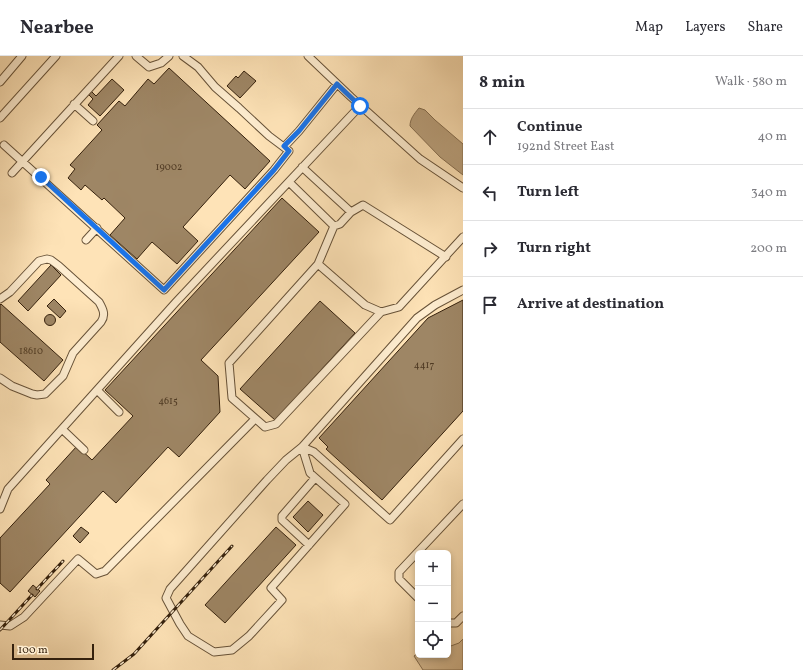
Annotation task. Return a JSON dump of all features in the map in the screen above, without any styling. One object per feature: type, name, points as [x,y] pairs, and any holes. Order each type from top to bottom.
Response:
[{"type":"street","points":[[0,82],[22,56]]},
{"type":"street","points":[[0,118],[56,56]]},
{"type":"street","points":[[12,173],[119,56]]},
{"type":"street","points":[[136,56],[149,67],[161,62],[168,56]]},
{"type":"street","points":[[4,144],[164,290],[274,170],[289,151],[269,136],[215,87],[198,67],[183,56]]},
{"type":"street","points":[[308,56],[360,106],[420,159],[463,188]]},
{"type":"street","points":[[284,146],[299,131],[337,84]]},
{"type":"street","points":[[74,104],[92,121]]},
{"type":"street","points":[[0,509],[8,489],[288,182],[360,106]]},
{"type":"street","points":[[302,167],[351,212]]},
{"type":"street","points":[[288,182],[334,226]]},
{"type":"street","points":[[446,257],[363,205],[351,212],[340,224],[334,226],[318,264],[229,363],[232,398],[265,427],[279,422],[381,312],[399,307],[446,257],[463,237]]},
{"type":"street","points":[[86,240],[97,228]]},
{"type":"street","points":[[0,299],[10,292],[39,261],[47,259],[59,266],[99,302],[103,309],[104,315],[101,322],[73,353],[63,376],[45,394],[37,395],[19,389],[0,378]]},
{"type":"street","points":[[318,264],[365,304],[381,312]]},
{"type":"street","points":[[302,447],[310,473],[345,504],[271,588],[282,600],[249,636],[232,650],[214,652],[188,636],[168,602],[167,595],[170,589],[267,480],[286,460],[302,447],[417,318],[435,305],[463,290]]},
{"type":"street","points":[[97,390],[120,412]]},
{"type":"street","points":[[0,625],[10,626],[24,617],[78,559],[96,574],[105,571],[255,419]]},
{"type":"street","points":[[62,429],[84,450]]},
{"type":"street","points":[[302,447],[314,452],[390,520],[463,439]]},
{"type":"street","points":[[309,545],[282,520],[282,516],[315,478]]},
{"type":"street","points":[[415,595],[399,579],[399,572],[463,504]]},
{"type":"street","points":[[451,623],[456,624],[463,616]]},
{"type":"shaded area","points":[[419,108],[425,110],[463,144],[463,175],[440,157],[410,126],[414,114]]},
{"type":"shaded area","points":[[463,639],[463,670],[423,670],[415,658],[451,658],[451,646],[459,643]]},
{"type":"building","points":[[169,68],[270,161],[245,189],[230,175],[183,227],[198,241],[177,264],[152,242],[137,259],[110,235],[125,218],[104,198],[102,200],[85,185],[81,190],[68,178],[75,169],[70,165],[102,130],[97,125],[119,101],[125,106],[148,79],[154,84]]},
{"type":"building","points":[[244,71],[256,81],[240,98],[227,86],[236,76],[238,78]]},
{"type":"building","points":[[112,79],[124,90],[100,116],[88,105],[93,99],[88,94],[91,91],[96,96]]},
{"type":"building","points":[[282,198],[319,232],[201,360],[218,376],[220,412],[179,457],[168,447],[116,503],[103,491],[10,592],[0,583],[0,538],[50,484],[46,480],[77,446],[92,460],[133,416],[105,390]]},
{"type":"building","points":[[51,265],[61,275],[28,311],[18,301]]},
{"type":"building","points":[[54,299],[66,311],[60,318],[47,306]]},
{"type":"building","points":[[463,300],[463,411],[382,500],[326,449],[328,447],[319,438],[428,318]]},
{"type":"building","points":[[320,301],[355,333],[275,420],[240,389]]},
{"type":"building","points":[[1,304],[63,360],[44,381],[0,342]]},
{"type":"building","points":[[48,315],[52,315],[54,316],[54,324],[48,325],[45,322],[45,318]]},
{"type":"building","points":[[308,501],[323,515],[308,532],[293,517]]},
{"type":"building","points":[[81,527],[89,533],[80,543],[73,536]]},
{"type":"building","points":[[276,527],[296,545],[225,623],[205,605]]},
{"type":"building","points":[[33,585],[40,591],[35,597],[28,591]]},
{"type":"railway","points":[[113,670],[134,654],[232,546]]},
{"type":"railway","points":[[37,589],[63,561]]},
{"type":"railway","points":[[0,630],[32,595]]},
{"type":"route","points":[[41,177],[164,290],[274,170],[289,151],[284,146],[299,131],[337,84],[360,106]]}]
